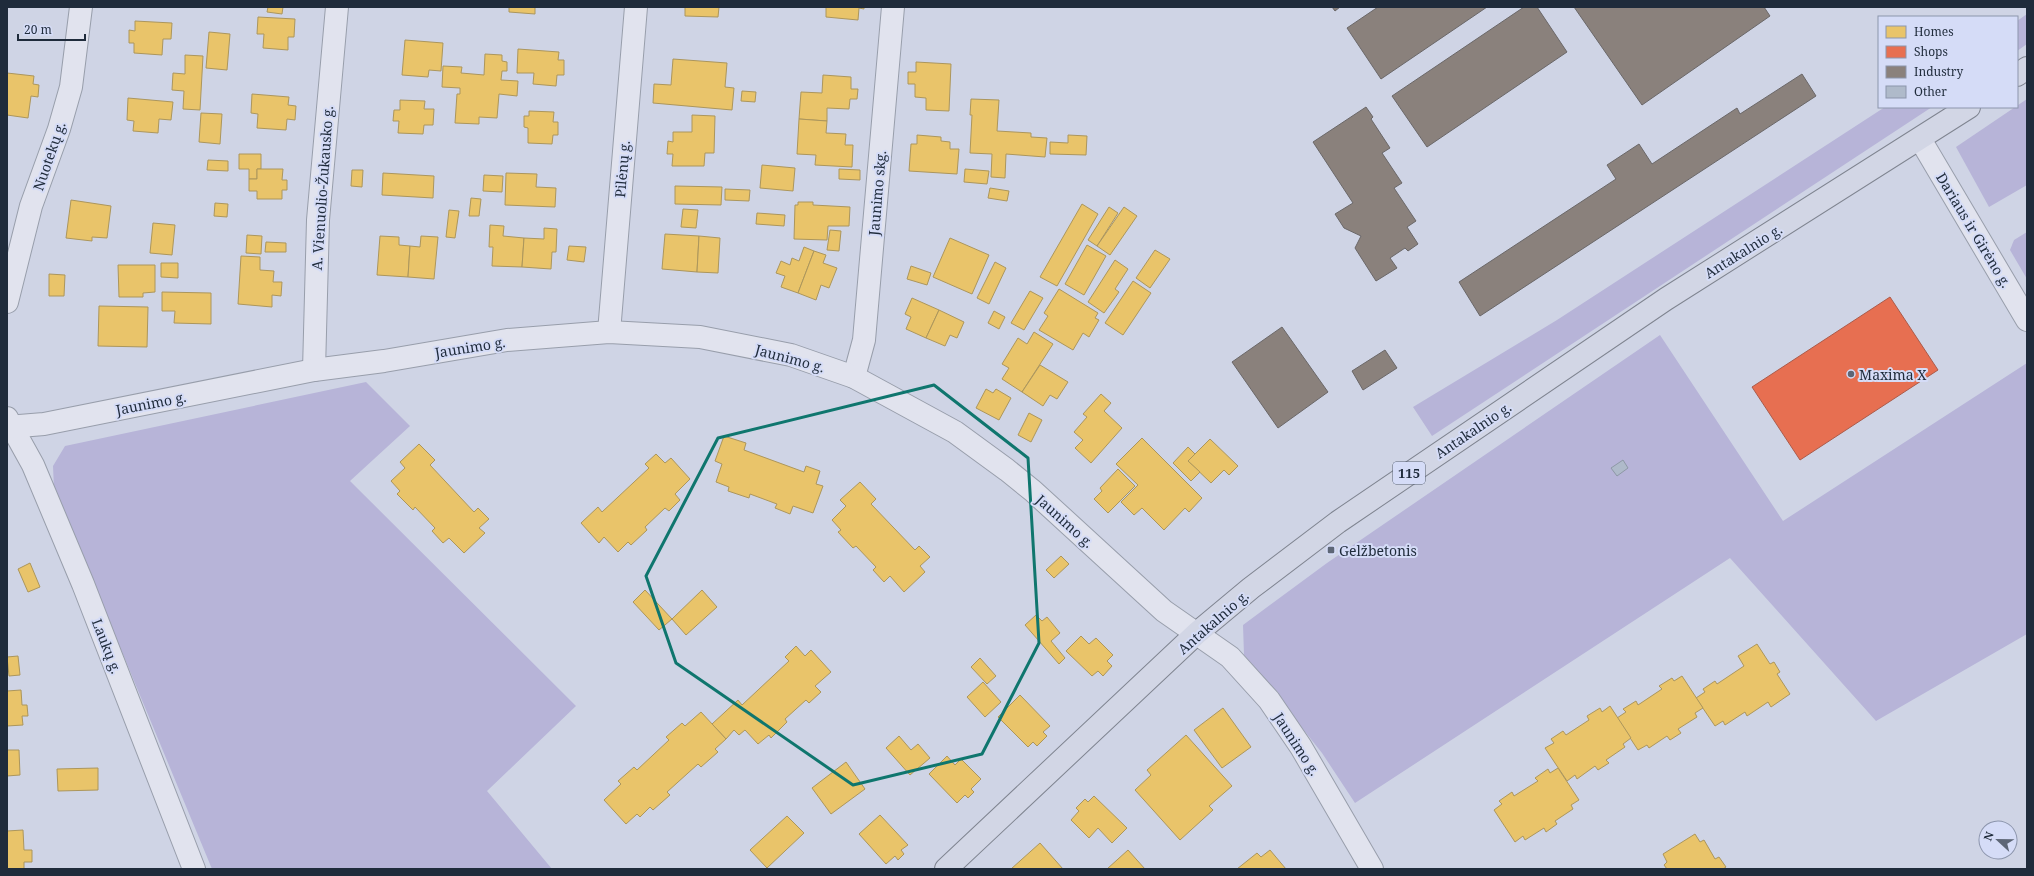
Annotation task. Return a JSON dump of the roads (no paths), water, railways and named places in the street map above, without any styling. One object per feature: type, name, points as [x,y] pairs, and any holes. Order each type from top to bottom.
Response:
[{"type":"main road","points":[[2018,74],[2027,68]]},
{"type":"main road","name":"Antakalnio g.","points":[[946,869],[1197,633],[1251,588],[1350,513],[1666,299],[1967,108]]},
{"type":"street","name":"Nuotekų g.","points":[[7,302],[31,206],[59,129],[71,87],[81,7]]},
{"type":"street","name":"A. Vienuolio-Žukausko g.","points":[[314,370],[318,220],[337,7]]},
{"type":"street","name":"Pilėnų g.","points":[[609,332],[636,7]]},
{"type":"street","name":"Jaunimo skg.","points":[[854,377],[864,340],[893,7]]},
{"type":"street","name":"Dariaus ir Girėno g.","points":[[1920,139],[2027,320]]},
{"type":"street","name":"Jaunimo g.","points":[[8,424],[44,424],[314,370],[384,361],[507,340],[609,332],[700,337],[791,355],[854,377],[955,432],[1007,470],[1164,612],[1197,633],[1230,657],[1269,700],[1301,747],[1372,869]]},
{"type":"street","name":"Laukų g.","points":[[8,424],[33,465],[83,584],[194,869]]},
{"type":"place","name":"Maxima X","points":[[1851,374]]},
{"type":"place","name":"Gelžbetonis","points":[[1331,550]]}]
